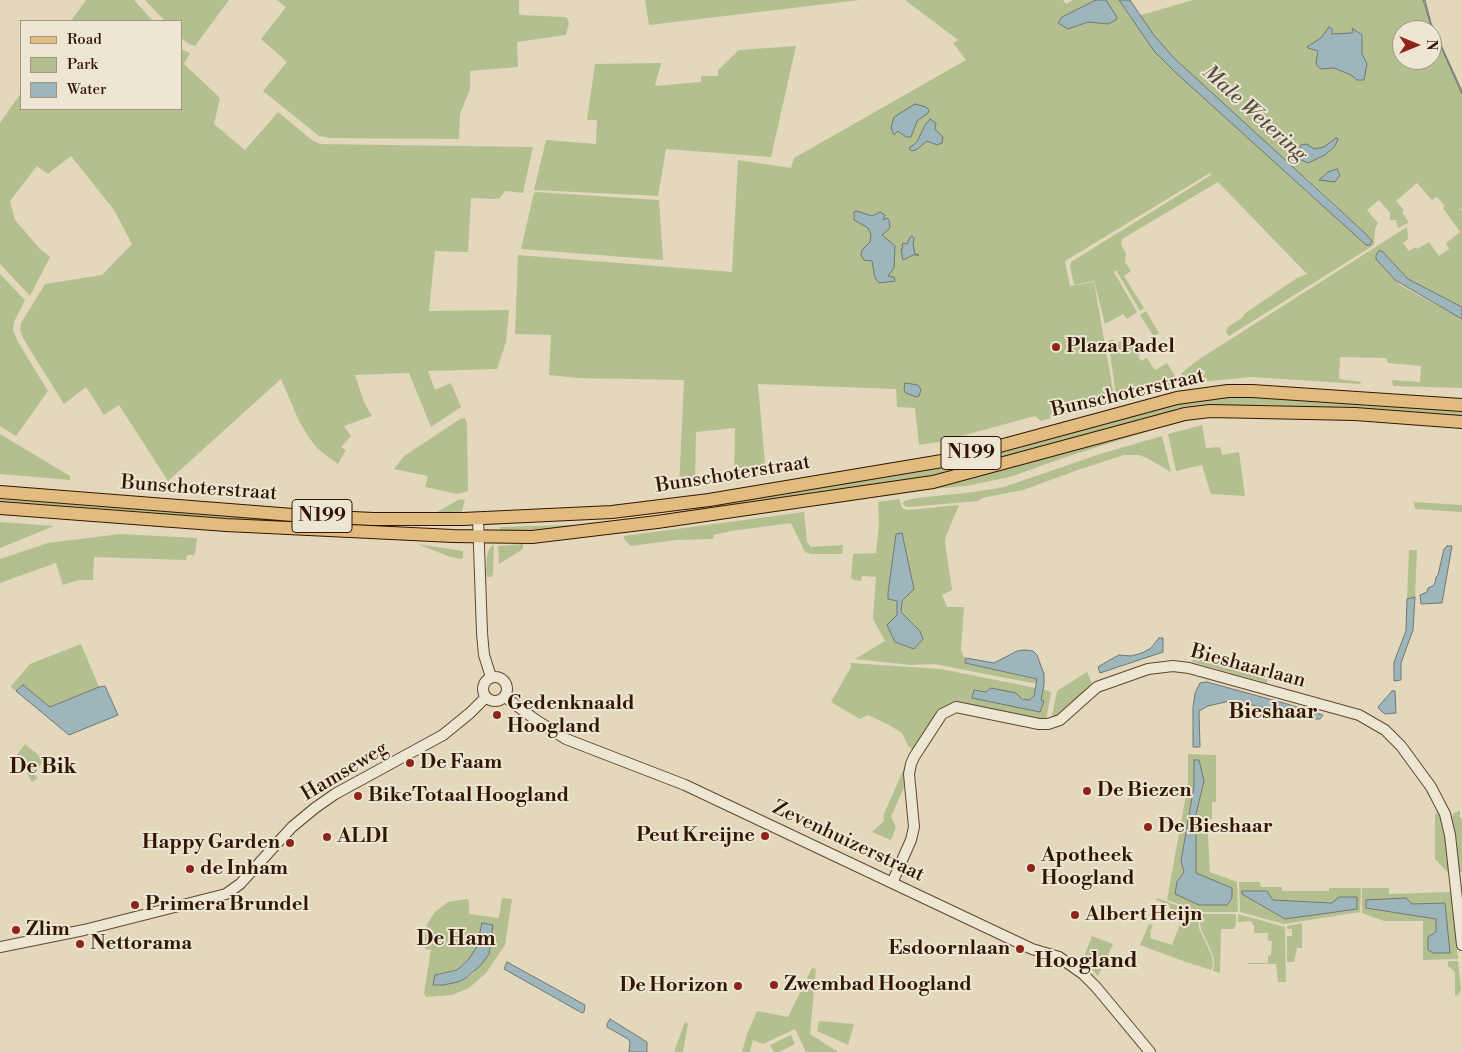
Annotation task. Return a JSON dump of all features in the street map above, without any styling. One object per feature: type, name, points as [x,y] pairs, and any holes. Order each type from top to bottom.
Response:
[{"type":"main road","name":"Bunschoterstraat","points":[[0,492],[332,517],[416,520],[612,512],[709,500],[948,460],[1177,398],[1228,391],[1462,405]]},
{"type":"main road","name":"Bunschoterstraat","points":[[0,508],[226,525],[479,537],[532,537],[611,528],[933,482],[1185,414],[1210,411],[1355,414],[1462,422]]},
{"type":"street","points":[[478,518],[482,633],[484,655],[491,677]]},
{"type":"street","name":"Bieshaarlaan","points":[[892,883],[911,840],[914,827],[909,774],[911,764],[942,714],[956,707],[1039,724],[1048,724],[1060,720],[1097,687],[1148,669],[1174,666],[1189,668],[1359,715],[1385,730],[1401,746],[1431,787],[1445,814],[1450,835],[1462,945]]},
{"type":"street","points":[[491,677],[499,677],[505,682],[508,689],[505,697],[496,702],[486,697],[483,692],[483,686],[486,681],[491,677]]},
{"type":"street","name":"Hamseweg","points":[[0,947],[84,930],[226,894],[240,884],[292,827],[315,808],[334,794],[443,735],[470,714],[486,697]]},
{"type":"street","name":"Zevenhuizerstraat","points":[[505,697],[566,739],[685,785],[1032,949],[1059,957],[1071,964],[1096,987],[1150,1052]]},
{"type":"green space","points":[[86,0],[134,0],[152,20],[72,20]]},
{"type":"green space","points":[[145,0],[229,0],[195,46],[182,39],[182,20],[164,20]]},
{"type":"green space","points":[[277,0],[519,0],[519,13],[521,15],[565,17],[569,23],[566,35],[517,42],[518,67],[470,71],[470,89],[460,114],[459,139],[330,138],[319,136],[263,91],[287,62],[261,39],[286,7]]},
{"type":"green space","points":[[645,0],[860,0],[649,25]]},
{"type":"green space","points":[[905,0],[1063,0],[1066,4],[1073,0],[1119,0],[1131,18],[1193,0],[1422,0],[1429,20],[1392,20],[1392,70],[1442,70],[1442,51],[1462,94],[1462,209],[1460,208],[1462,211],[1462,307],[1408,279],[1382,251],[1379,251],[1376,257],[1402,286],[1462,319],[1462,388],[1393,386],[1392,380],[1420,382],[1421,366],[1388,363],[1386,358],[1340,357],[1339,379],[1362,382],[1359,384],[1252,377],[1189,383],[1181,378],[1182,373],[1198,360],[1407,227],[1408,239],[1403,243],[1409,251],[1429,242],[1439,256],[1449,249],[1446,243],[1460,232],[1443,208],[1445,206],[1437,197],[1432,200],[1417,183],[1396,201],[1404,210],[1402,212],[1408,223],[1398,228],[1396,220],[1390,220],[1390,213],[1379,200],[1367,210],[1378,223],[1375,229],[1374,245],[1229,336],[1226,332],[1228,327],[1243,317],[1244,314],[1297,278],[1307,274],[1218,182],[1122,239],[1121,244],[1126,254],[1125,262],[1131,271],[1124,276],[1144,308],[1140,311],[1116,270],[1114,272],[1137,312],[1127,319],[1123,314],[1105,324],[1094,281],[1074,285],[1070,267],[1071,262],[1211,175],[1210,173],[1065,261],[1070,286],[1094,282],[1114,396],[1116,395],[1108,341],[1113,339],[1115,344],[1130,337],[1140,354],[1138,356],[1141,361],[1147,358],[1155,370],[1167,363],[1175,376],[1175,381],[1171,387],[1041,421],[1035,416],[939,442],[919,445],[915,408],[897,407],[896,389],[758,384],[766,476],[734,480],[735,428],[696,432],[695,486],[679,488],[684,380],[578,378],[549,375],[551,335],[515,334],[518,255],[732,272],[738,160],[791,168],[794,158],[966,60],[953,43],[958,40]],"holes":[[[1305,177],[1365,233],[1370,245],[1366,245],[1297,182]]]},
{"type":"green space","points":[[796,46],[771,157],[666,149],[658,196],[534,190],[546,140],[596,144],[597,120],[587,120],[595,64],[661,63],[655,86],[701,82],[701,76],[718,76],[718,70],[739,50]]},
{"type":"green space","points":[[182,49],[190,53],[184,64],[220,98],[214,124],[245,150],[278,112],[312,140],[320,144],[533,147],[523,193],[505,191],[500,198],[471,198],[468,252],[435,251],[429,311],[509,310],[506,342],[497,369],[428,371],[435,390],[451,383],[461,407],[431,427],[409,373],[355,375],[364,402],[372,416],[344,426],[351,436],[341,447],[346,450],[338,464],[318,449],[310,439],[299,421],[281,379],[168,481],[119,405],[104,415],[86,387],[64,404],[24,340],[20,330],[21,323],[45,284],[102,275],[132,244],[114,210],[71,156],[48,174],[37,166],[10,201],[15,220],[40,249],[50,257],[30,296],[0,264],[0,123],[20,94],[20,110],[182,110]]},
{"type":"green space","points":[[534,193],[659,200],[663,260],[521,249]]},
{"type":"green space","points":[[0,274],[25,300],[14,322],[13,330],[18,342],[48,391],[16,436],[0,426]]},
{"type":"green space","points":[[1146,311],[1159,333],[1154,337],[1140,315]]},
{"type":"green space","points":[[1262,397],[1462,411],[1462,418],[1267,405],[1192,409],[932,477],[657,516],[854,481],[1171,405],[1220,398]]},
{"type":"green space","points":[[465,418],[467,423],[468,491],[457,494],[425,487],[428,476],[394,469],[404,456],[460,419]]},
{"type":"green space","points":[[1170,424],[1010,477],[966,486],[921,490]]},
{"type":"green space","points":[[1202,425],[1206,448],[1220,447],[1222,455],[1239,452],[1245,496],[1211,494],[1202,465],[1176,471],[1168,434]]},
{"type":"green space","points":[[0,434],[70,476],[70,480],[0,474]]},
{"type":"green space","points":[[1162,436],[1171,472],[1139,455],[1124,455],[1023,490],[982,498],[978,501],[909,507],[903,504],[904,501],[917,498],[1004,487],[1103,453]]},
{"type":"green space","points":[[0,499],[372,525],[372,528],[0,504]]},
{"type":"green space","points":[[460,499],[465,500],[461,515],[436,516],[437,512]]},
{"type":"green space","points":[[899,499],[902,508],[907,510],[959,505],[945,542],[952,590],[942,595],[947,607],[964,607],[961,649],[963,656],[966,658],[965,663],[1037,679],[1037,684],[934,664],[911,665],[855,659],[885,641],[873,619],[876,577],[862,576],[861,581],[851,578],[853,554],[876,553],[879,524],[878,502]],"holes":[[[902,533],[913,589],[902,601],[901,612],[915,625],[914,649],[895,642],[887,625],[897,615],[898,600],[888,593],[896,534]]]},
{"type":"green space","points":[[1414,502],[1462,505],[1462,512],[1415,509]]},
{"type":"green space","points":[[804,512],[807,542],[811,547],[843,545],[842,554],[811,554],[805,552],[791,523],[731,531],[714,535],[713,539],[676,540],[631,546],[624,539],[624,536]]},
{"type":"green space","points":[[0,522],[54,526],[0,548]]},
{"type":"green space","points":[[570,525],[572,527],[500,534],[500,527]]},
{"type":"green space","points":[[120,534],[197,538],[195,553],[194,555],[187,555],[186,560],[94,557],[93,580],[79,580],[63,585],[56,563],[0,583],[0,559],[48,543]]},
{"type":"green space","points":[[417,544],[463,551],[463,558],[448,556]]},
{"type":"green space","points":[[494,544],[493,574],[491,577],[487,577],[487,556],[489,549]]},
{"type":"green space","points":[[523,544],[523,549],[499,564],[498,546]]},
{"type":"green space","points":[[1409,550],[1417,550],[1415,597],[1407,599]]},
{"type":"green space","points":[[81,644],[99,687],[50,707],[21,686],[16,691],[12,688],[11,686],[30,664]]},
{"type":"green space","points":[[1194,656],[1267,675],[1267,683],[1192,662]]},
{"type":"green space","points":[[851,663],[941,669],[1036,688],[1035,696],[1029,700],[991,688],[1040,712],[1044,702],[1041,700],[1043,689],[1051,692],[1046,721],[1024,718],[968,704],[950,704],[913,750],[908,746],[902,733],[889,725],[868,715],[860,719],[831,702],[850,670]]},
{"type":"green space","points":[[1087,672],[1094,688],[1051,720],[1057,691]]},
{"type":"green space","points":[[25,744],[44,760],[34,774],[38,778],[32,782],[17,755]]},
{"type":"green space","points":[[1188,754],[1216,755],[1216,802],[1212,802],[1212,819],[1207,820],[1210,872],[1237,882],[1238,912],[1200,912],[1167,900],[1188,784]],"holes":[[[1194,760],[1199,760],[1204,781],[1196,814],[1196,873],[1227,905],[1199,905],[1177,882],[1184,872],[1181,861],[1194,786]]]},
{"type":"green space","points":[[905,766],[908,767],[908,778],[891,817],[896,827],[891,840],[872,832],[884,821],[884,814]]},
{"type":"green space","points":[[1460,810],[1460,818],[1462,818],[1462,872],[1458,872],[1451,821],[1453,814]]},
{"type":"green space","points":[[1440,813],[1443,822],[1450,875],[1435,859],[1435,814]]},
{"type":"green space","points":[[1239,882],[1260,882],[1261,887],[1282,887],[1282,891],[1329,891],[1329,888],[1361,888],[1360,912],[1284,924],[1240,912]],"holes":[[[1242,891],[1267,891],[1273,900],[1332,903],[1357,897],[1356,909],[1285,919],[1242,894]]]},
{"type":"green space","points":[[1362,888],[1389,888],[1389,894],[1451,892],[1458,959],[1423,960],[1423,921],[1384,921],[1362,913]],"holes":[[[1445,903],[1449,950],[1436,932],[1436,919],[1366,908]]]},
{"type":"green space","points":[[502,898],[512,899],[505,945],[486,973],[469,988],[452,995],[426,997],[424,993],[431,950],[425,949],[425,934],[427,924],[435,912],[448,902],[467,899],[469,901],[469,914],[499,918]],"holes":[[[482,923],[474,973],[466,978],[435,975],[457,970],[469,959],[477,946]]]},
{"type":"green space","points":[[1157,898],[1197,913],[1199,928],[1212,956],[1213,966],[1211,970],[1140,945],[1149,924],[1153,925],[1150,938],[1172,945],[1182,919],[1170,914],[1169,905],[1156,900]]},
{"type":"green space","points":[[1199,914],[1236,914],[1234,929],[1221,929],[1220,973],[1213,971],[1213,955],[1201,929]]},
{"type":"green space","points":[[1238,914],[1285,927],[1286,982],[1278,982],[1276,964],[1248,964],[1268,963],[1268,956],[1271,955],[1272,941],[1268,941],[1268,933],[1254,933],[1252,921],[1238,922]]},
{"type":"green space","points":[[1302,923],[1302,948],[1297,948],[1294,962],[1287,962],[1287,936],[1292,936],[1292,929],[1287,929],[1287,926]]},
{"type":"green space","points":[[1092,936],[1113,944],[1098,976],[1083,959]]},
{"type":"green space","points":[[1448,961],[1458,961],[1461,989],[1459,994],[1455,996],[1455,972],[1448,966]]},
{"type":"green space","points":[[812,968],[816,969],[810,1034],[838,1052],[806,1052],[795,1029],[763,1044],[753,1040],[750,1052],[742,1052],[757,1011],[788,1017]]},
{"type":"green space","points":[[819,1021],[854,1024],[848,1045],[817,1031]]},
{"type":"green space","points":[[685,1022],[688,1024],[683,1052],[674,1052]]},
{"type":"green space","points":[[791,1035],[795,1044],[779,1052],[774,1052],[770,1045]]},
{"type":"water","points":[[1096,0],[1106,0],[1117,17],[1116,20],[1108,24],[1088,22],[1068,29],[1058,23],[1062,17]]},
{"type":"water","points":[[1119,0],[1130,0],[1153,34],[1174,58],[1365,233],[1372,241],[1370,245],[1366,245],[1175,72],[1154,51]]},
{"type":"water","points":[[1423,0],[1425,0],[1429,20]]},
{"type":"water","points":[[1329,27],[1332,29],[1332,34],[1351,33],[1353,32],[1352,28],[1362,35],[1362,54],[1367,64],[1364,80],[1357,80],[1351,75],[1334,68],[1321,69],[1318,67],[1316,63],[1318,51],[1307,47],[1321,38]]},
{"type":"water","points":[[1442,47],[1462,91],[1462,94],[1442,50]]},
{"type":"water","points":[[915,104],[926,107],[929,110],[928,113],[917,121],[911,137],[906,137],[898,131],[894,135],[891,128],[894,117]]},
{"type":"water","points":[[930,119],[936,123],[935,129],[943,137],[942,143],[937,145],[927,141],[916,150],[911,151],[909,148],[917,142]]},
{"type":"water","points":[[1336,138],[1338,139],[1335,146],[1325,155],[1308,163],[1301,160],[1297,153],[1301,145],[1307,144],[1314,149],[1324,147]]},
{"type":"water","points":[[1337,169],[1340,175],[1335,182],[1319,180],[1328,172]]},
{"type":"water","points":[[854,212],[872,216],[880,212],[885,215],[883,220],[887,218],[889,220],[890,228],[882,235],[895,246],[894,268],[888,276],[894,277],[895,281],[879,283],[875,278],[872,261],[864,260],[861,255],[862,250],[870,242],[871,234],[868,228],[854,220]]},
{"type":"water","points":[[912,236],[914,238],[915,254],[919,255],[913,255],[903,260],[901,249],[903,248],[903,243],[907,244]]},
{"type":"water","points":[[1379,251],[1382,251],[1408,279],[1462,307],[1462,319],[1395,280],[1376,259]]},
{"type":"water","points":[[905,383],[918,385],[921,390],[919,396],[916,397],[906,393],[904,390]]},
{"type":"water","points":[[902,533],[914,589],[902,601],[901,612],[920,631],[923,639],[914,649],[895,642],[887,625],[897,615],[897,601],[888,599],[888,593],[896,534]]},
{"type":"water","points":[[1447,546],[1452,546],[1442,603],[1421,604],[1420,595],[1427,592],[1428,588],[1435,583],[1444,549]]},
{"type":"water","points":[[1415,597],[1413,630],[1401,663],[1401,680],[1394,681],[1394,662],[1406,631],[1407,599]]},
{"type":"water","points":[[1159,638],[1163,638],[1163,652],[1100,673],[1098,667],[1108,661],[1119,655],[1131,656],[1142,653],[1151,648]]},
{"type":"water","points":[[1017,651],[1033,651],[1037,655],[1044,674],[1041,700],[1044,701],[1040,712],[972,698],[974,690],[986,692],[991,688],[1016,693],[1022,699],[1029,700],[1034,696],[1037,679],[965,663],[966,658],[994,663]]},
{"type":"water","points":[[1207,682],[1323,715],[1320,719],[1287,718],[1284,712],[1230,701],[1208,706],[1199,711],[1200,747],[1193,747],[1195,693],[1200,683]]},
{"type":"water","points":[[23,685],[50,707],[105,686],[118,715],[69,735],[16,691]]},
{"type":"water","points":[[1392,691],[1395,691],[1396,713],[1385,714],[1378,707]]},
{"type":"water","points":[[1194,760],[1199,760],[1204,781],[1196,814],[1196,873],[1232,888],[1232,898],[1227,905],[1199,905],[1175,894],[1177,882],[1184,872],[1181,861],[1194,786]]},
{"type":"water","points":[[1242,891],[1267,891],[1273,900],[1332,903],[1339,897],[1357,897],[1357,909],[1285,919],[1242,894]]},
{"type":"water","points":[[1406,898],[1412,904],[1445,903],[1450,953],[1433,953],[1428,950],[1428,937],[1436,932],[1436,919],[1366,908],[1366,900]]},
{"type":"water","points":[[482,923],[493,925],[489,954],[481,965],[466,978],[458,982],[433,985],[435,975],[457,970],[469,959],[477,946]]},
{"type":"water","points":[[507,962],[585,1005],[584,1012],[582,1013],[504,969]]},
{"type":"water","points":[[610,1019],[647,1042],[647,1052],[629,1052],[630,1042],[628,1039],[607,1027]]},
{"type":"place","name":"Plaza Padel","points":[[1056,347]]},
{"type":"place","name":"Gedenknaald Hoogland","points":[[497,715]]},
{"type":"place","name":"De Faam","points":[[410,763]]},
{"type":"place","name":"De Biezen","points":[[1087,791]]},
{"type":"place","name":"BikeTotaal Hoogland","points":[[358,796]]},
{"type":"place","name":"De Bieshaar","points":[[1148,827]]},
{"type":"place","name":"Peut Kreijne","points":[[765,836]]},
{"type":"place","name":"ALDI","points":[[327,837]]},
{"type":"place","name":"Happy Garden","points":[[290,843]]},
{"type":"place","name":"Apotheek Hoogland","points":[[1031,868]]},
{"type":"place","name":"de Inham","points":[[190,869]]},
{"type":"place","name":"Primera Brundel","points":[[135,905]]},
{"type":"place","name":"Albert Heijn","points":[[1075,915]]},
{"type":"place","name":"Zlim","points":[[16,930]]},
{"type":"place","name":"Nettorama","points":[[80,944]]},
{"type":"place","name":"Esdoornlaan","points":[[1020,949]]},
{"type":"place","name":"Zwembad Hoogland","points":[[774,985]]},
{"type":"place","name":"De Horizon","points":[[738,986]]},
{"type":"district","name":"Bieshaar","points":[[1273,713]]},
{"type":"district","name":"De Bik","points":[[43,768]]},
{"type":"district","name":"De Ham","points":[[456,940]]},
{"type":"district","name":"Hoogland","points":[[1086,962]]},
{"type":"water label","name":"Male Wetering","points":[[1254,114]]}]
